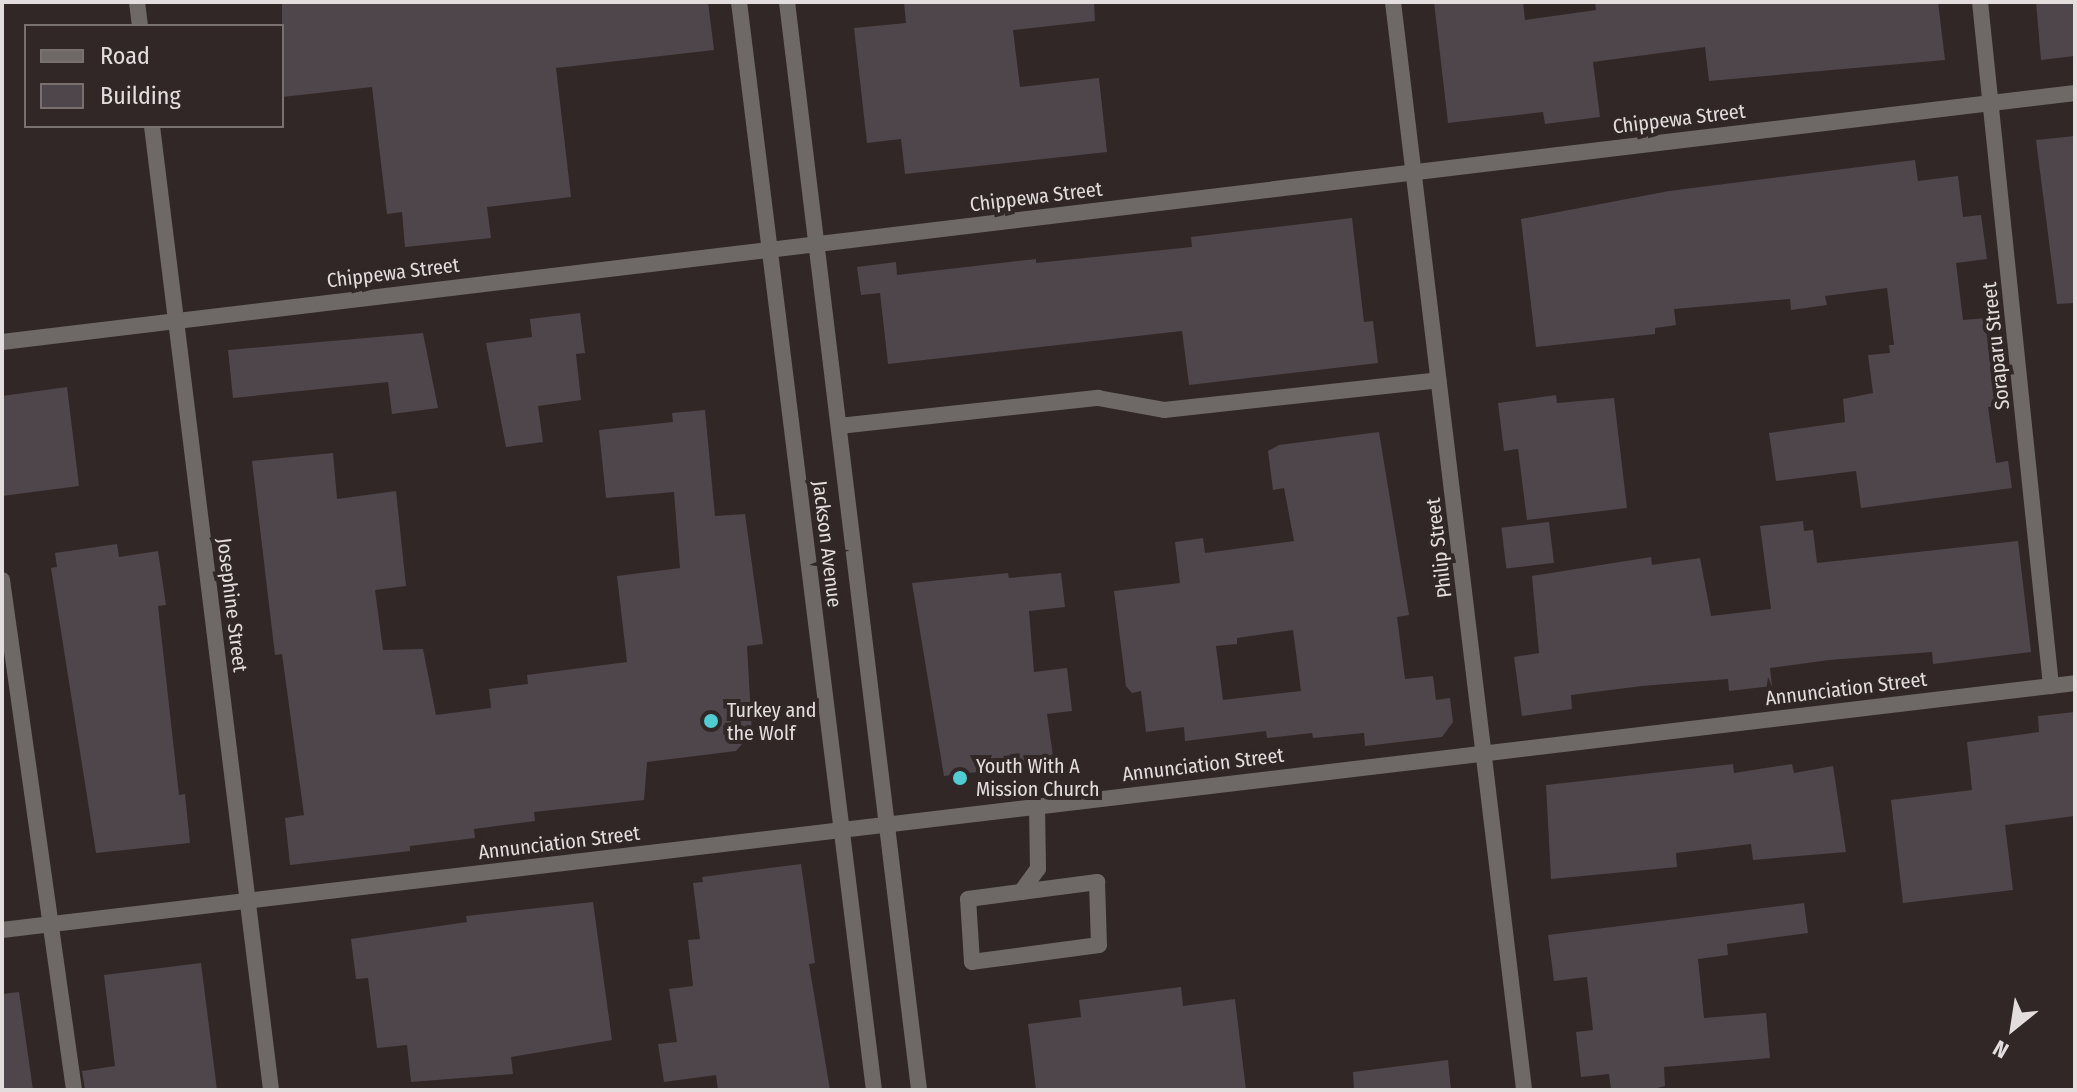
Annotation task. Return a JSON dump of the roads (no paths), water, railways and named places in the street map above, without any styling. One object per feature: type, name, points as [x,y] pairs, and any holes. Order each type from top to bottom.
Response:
[{"type":"street","points":[[137,2],[140,24]]},
{"type":"street","name":"Jackson Avenue","points":[[739,2],[874,1090]]},
{"type":"street","name":"Jackson Avenue","points":[[787,2],[919,1090]]},
{"type":"street","name":"Philip Street","points":[[1393,2],[1524,1090]]},
{"type":"street","name":"Soraparu Street","points":[[1980,2],[2051,686]]},
{"type":"street","name":"Chippewa Street","points":[[2,342],[2075,93]]},
{"type":"street","name":"Josephine Street","points":[[152,128],[250,900],[271,1090]]},
{"type":"street","points":[[839,426],[1098,398],[1164,410],[1438,380]]},
{"type":"street","points":[[2,580],[74,1090]]},
{"type":"street","name":"Annunciation Street","points":[[2,930],[2075,683]]},
{"type":"street","points":[[1021,892],[1097,882],[1099,945],[972,962],[968,899],[1021,892],[1038,869],[1037,805]]},
{"type":"place","name":"Turkey and the Wolf","points":[[711,721]]},
{"type":"place","name":"Youth With A Mission Church","points":[[960,778]]}]
